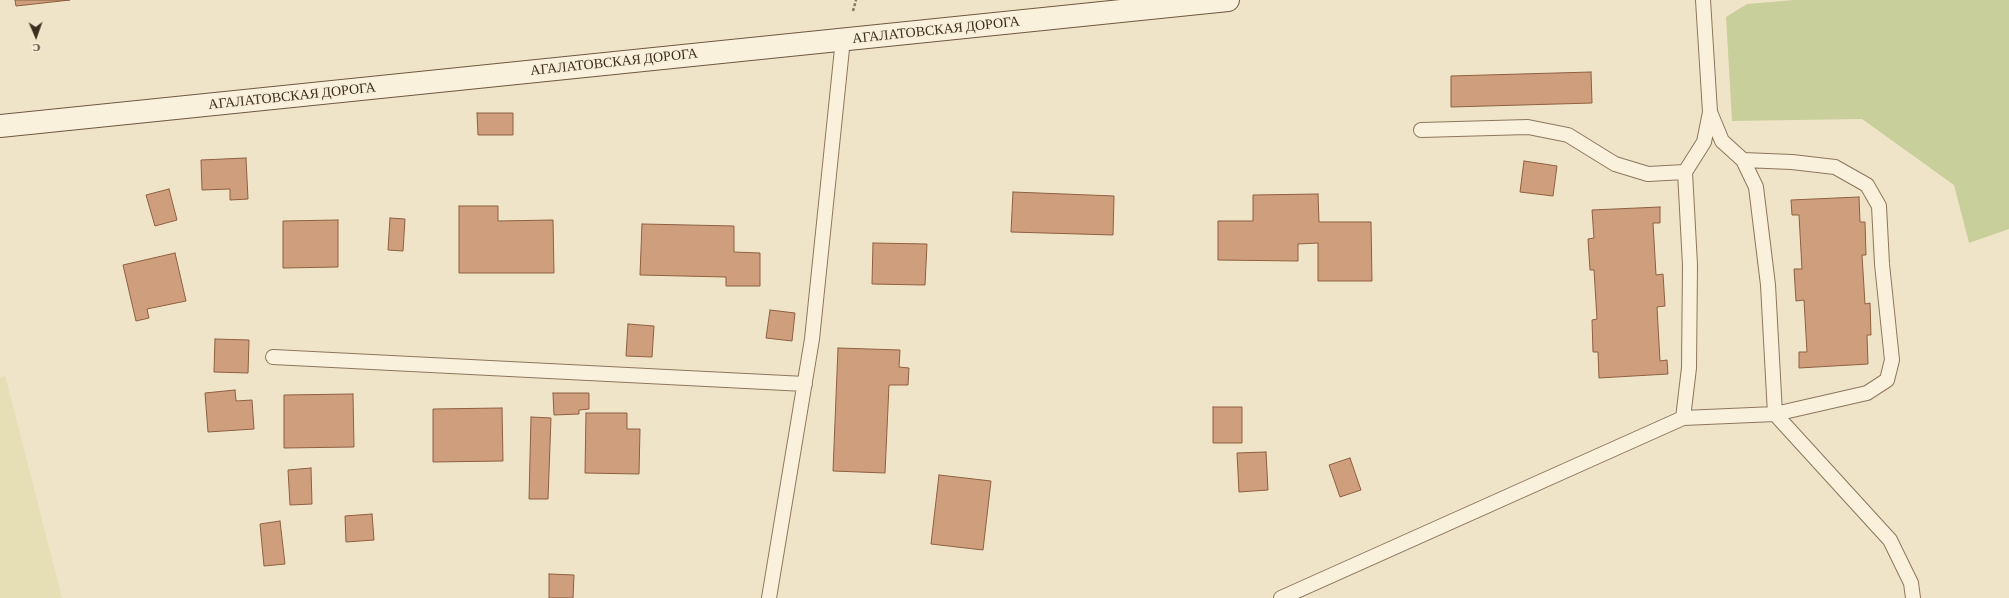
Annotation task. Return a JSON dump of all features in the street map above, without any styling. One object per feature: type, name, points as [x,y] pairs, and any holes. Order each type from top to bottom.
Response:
[{"type":"main road","name":"АГАЛАТОВСКАЯ ДОРОГА","points":[[0,126],[1228,0]]},
{"type":"lane","points":[[1682,418],[1689,360],[1690,265],[1685,172],[1704,142],[1710,112],[1703,0]]},
{"type":"lane","points":[[769,598],[815,319],[843,39]]},
{"type":"lane","points":[[1710,112],[1722,140],[1743,160],[1756,186],[1768,285],[1775,414],[1890,540],[1911,583],[1913,598]]},
{"type":"lane","points":[[1421,130],[1528,127],[1568,135],[1615,164],[1648,174],[1685,172]]},
{"type":"lane","points":[[1281,598],[1682,418],[1775,414],[1867,393],[1887,380],[1892,360],[1882,264],[1878,206],[1867,185],[1835,167],[1792,162],[1743,160]]},
{"type":"lane","points":[[273,357],[805,384]]},
{"type":"shaded area","points":[[5,375],[62,598],[0,598],[0,378]]},
{"type":"green space","points":[[1794,0],[2009,0],[2009,229],[1969,243],[1954,185],[1862,119],[1732,121],[1726,17],[1747,4]]},
{"type":"building","points":[[15,0],[70,0],[16,6]]},
{"type":"building","points":[[1591,72],[1592,103],[1451,107],[1451,76]]},
{"type":"building","points":[[477,113],[513,113],[513,135],[478,135]]},
{"type":"building","points":[[246,158],[248,199],[230,200],[230,189],[202,190],[201,160]]},
{"type":"building","points":[[1524,161],[1557,166],[1553,196],[1520,192]]},
{"type":"building","points":[[169,189],[177,220],[155,226],[146,195]]},
{"type":"building","points":[[1013,192],[1114,196],[1113,235],[1011,232]]},
{"type":"building","points":[[1318,194],[1319,222],[1371,222],[1372,281],[1318,281],[1318,243],[1298,244],[1298,261],[1218,260],[1218,221],[1253,221],[1253,195]]},
{"type":"building","points":[[1859,197],[1860,222],[1865,222],[1866,255],[1862,255],[1865,304],[1870,303],[1871,335],[1867,335],[1868,364],[1799,368],[1799,352],[1807,352],[1804,300],[1796,301],[1794,269],[1802,269],[1799,215],[1792,215],[1791,200]]},
{"type":"building","points":[[459,206],[498,206],[498,221],[553,220],[554,273],[459,273]]},
{"type":"building","points":[[1660,207],[1660,223],[1653,223],[1656,275],[1663,274],[1665,306],[1657,307],[1660,361],[1667,360],[1668,374],[1599,378],[1598,352],[1593,352],[1592,320],[1597,319],[1594,270],[1590,270],[1588,239],[1594,238],[1592,210]]},
{"type":"building","points":[[390,218],[405,219],[403,251],[388,250]]},
{"type":"building","points":[[338,220],[338,267],[283,268],[283,221]]},
{"type":"building","points":[[642,224],[734,226],[734,252],[760,253],[760,286],[726,286],[726,277],[640,275]]},
{"type":"building","points":[[873,243],[927,244],[925,285],[872,284]]},
{"type":"building","points":[[175,253],[186,301],[147,309],[149,318],[136,321],[123,265]]},
{"type":"building","points":[[770,310],[795,313],[792,341],[766,338]]},
{"type":"building","points":[[628,324],[654,326],[652,357],[626,356]]},
{"type":"building","points":[[215,339],[249,340],[248,373],[214,372]]},
{"type":"building","points":[[838,348],[900,350],[899,367],[909,368],[908,385],[889,385],[885,473],[833,471]]},
{"type":"building","points":[[235,390],[236,401],[252,400],[254,429],[208,432],[205,393]]},
{"type":"building","points":[[553,393],[589,393],[589,409],[579,410],[579,414],[554,415]]},
{"type":"building","points":[[353,394],[354,447],[284,448],[284,395]]},
{"type":"building","points":[[1213,407],[1242,407],[1242,443],[1213,443]]},
{"type":"building","points":[[502,408],[503,461],[433,462],[433,409]]},
{"type":"building","points":[[586,413],[627,413],[627,429],[640,429],[639,474],[585,473]]},
{"type":"building","points":[[531,417],[551,418],[548,499],[529,499]]},
{"type":"building","points":[[1266,452],[1268,490],[1239,492],[1237,453]]},
{"type":"building","points":[[1350,458],[1361,490],[1340,497],[1329,465]]},
{"type":"building","points":[[311,468],[312,504],[290,505],[288,470]]},
{"type":"building","points":[[939,475],[991,481],[983,550],[931,544]]},
{"type":"building","points":[[372,514],[374,540],[346,542],[345,516]]},
{"type":"building","points":[[280,521],[285,564],[264,566],[260,524]]},
{"type":"building","points":[[549,574],[574,575],[573,598],[549,598]]}]
